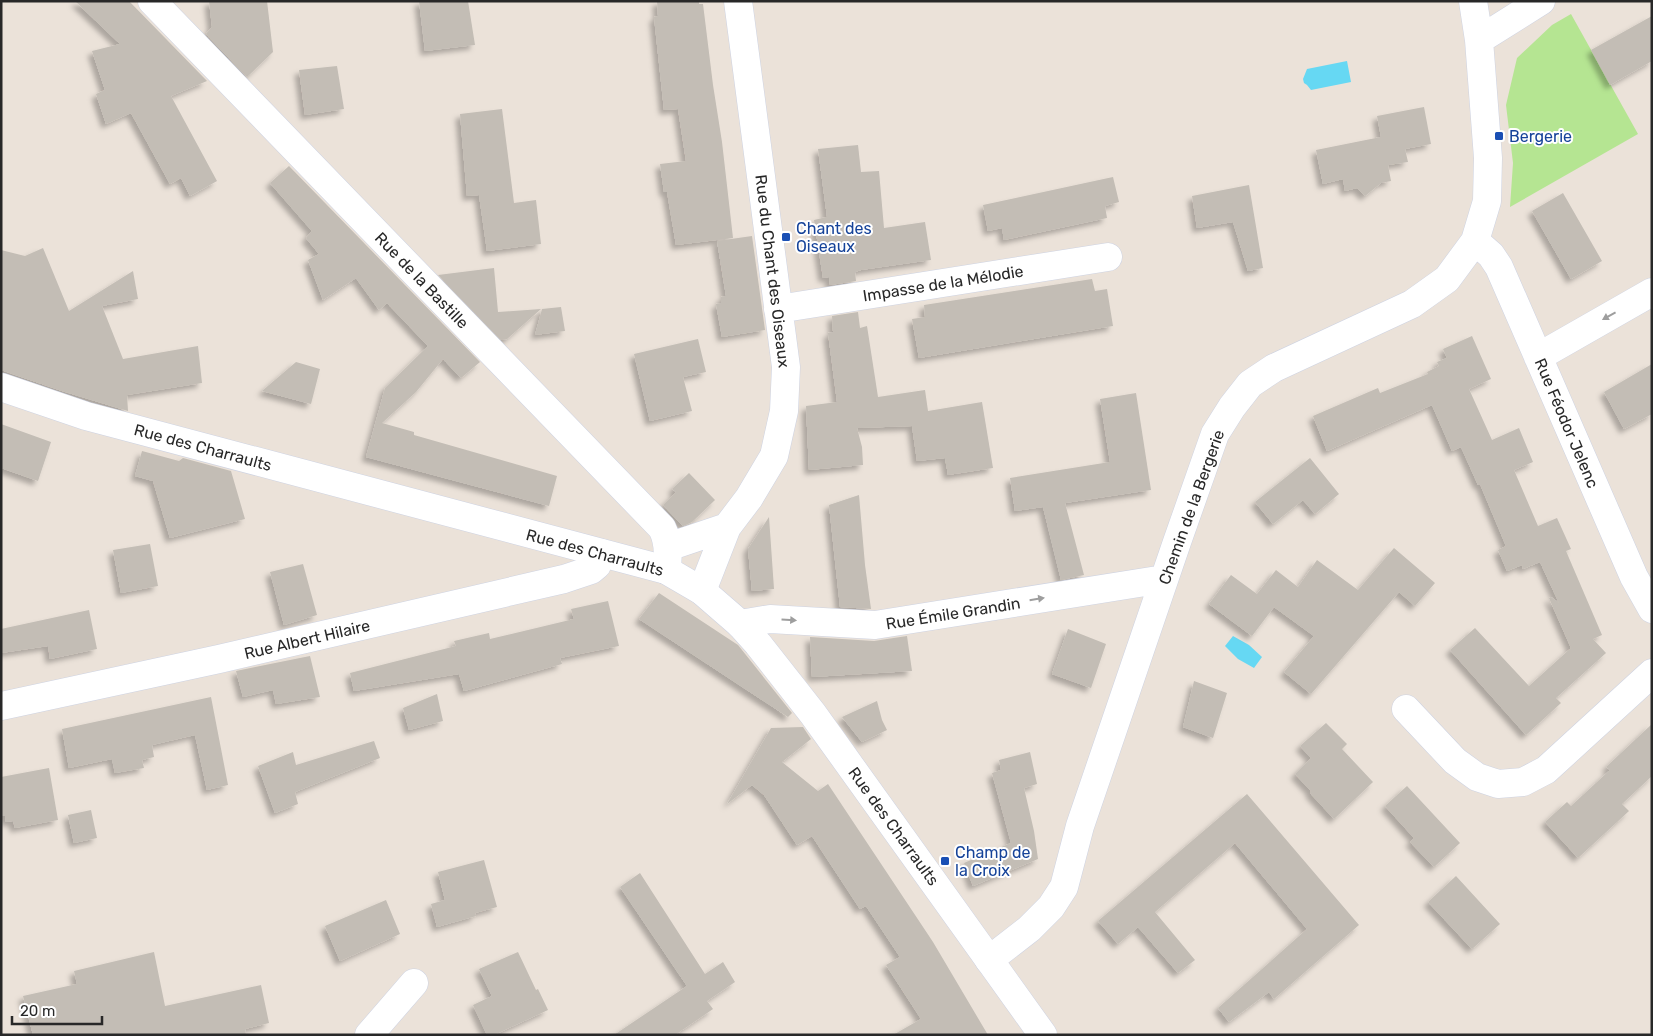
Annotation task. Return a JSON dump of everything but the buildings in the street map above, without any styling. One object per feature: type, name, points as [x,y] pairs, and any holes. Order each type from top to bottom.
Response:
[{"type":"street","name":"Rue de la Bastille","points":[[152,1],[662,528],[666,536],[667,558]]},
{"type":"street","name":"Rue du Chant des Oiseaux","points":[[702,591],[727,527],[749,498],[774,456],[784,412],[786,366],[738,1]]},
{"type":"street","name":"Chemin de la Bergerie","points":[[989,960],[1029,928],[1051,907],[1064,887],[1080,826],[1164,579],[1215,434],[1232,406],[1250,384],[1274,368],[1412,304],[1447,279],[1475,241],[1487,201],[1488,158],[1479,40],[1473,1]]},
{"type":"street","points":[[1479,40],[1541,1]]},
{"type":"street","name":"Rue Féodor Jelenc","points":[[1475,241],[1491,254],[1499,267],[1634,577],[1652,609]]},
{"type":"street","name":"Impasse de la Mélodie","points":[[778,309],[1108,257]]},
{"type":"street","points":[[1538,357],[1652,292]]},
{"type":"street","name":"Rue des Charraults","points":[[1,386],[86,416],[601,553],[667,558],[740,624],[813,714],[1043,1035]]},
{"type":"street","points":[[667,558],[727,527]]},
{"type":"street","name":"Rue Albert Hilaire","points":[[1,706],[228,657],[564,579],[592,570],[597,565],[601,553]]},
{"type":"street","name":"Rue Émile Grandin","points":[[740,624],[770,619],[875,625],[1164,579]]},
{"type":"street","points":[[1406,709],[1455,761],[1476,777],[1498,784],[1522,782],[1546,770],[1652,672]]},
{"type":"street","points":[[369,1035],[414,983]]},
{"type":"green space","points":[[1571,14],[1638,134],[1510,207],[1513,163],[1506,105],[1517,58],[1552,25]]},
{"type":"water","points":[[1347,61],[1351,82],[1311,90],[1304,83],[1303,79],[1307,69]]},
{"type":"water","points":[[1233,636],[1249,645],[1262,657],[1254,668],[1238,659],[1225,646]]},
{"type":"place","name":"Bergerie","points":[[1499,136]]},
{"type":"place","name":"Chant des Oiseaux","points":[[786,237]]},
{"type":"place","name":"Champ de la Croix","points":[[945,861]]}]
